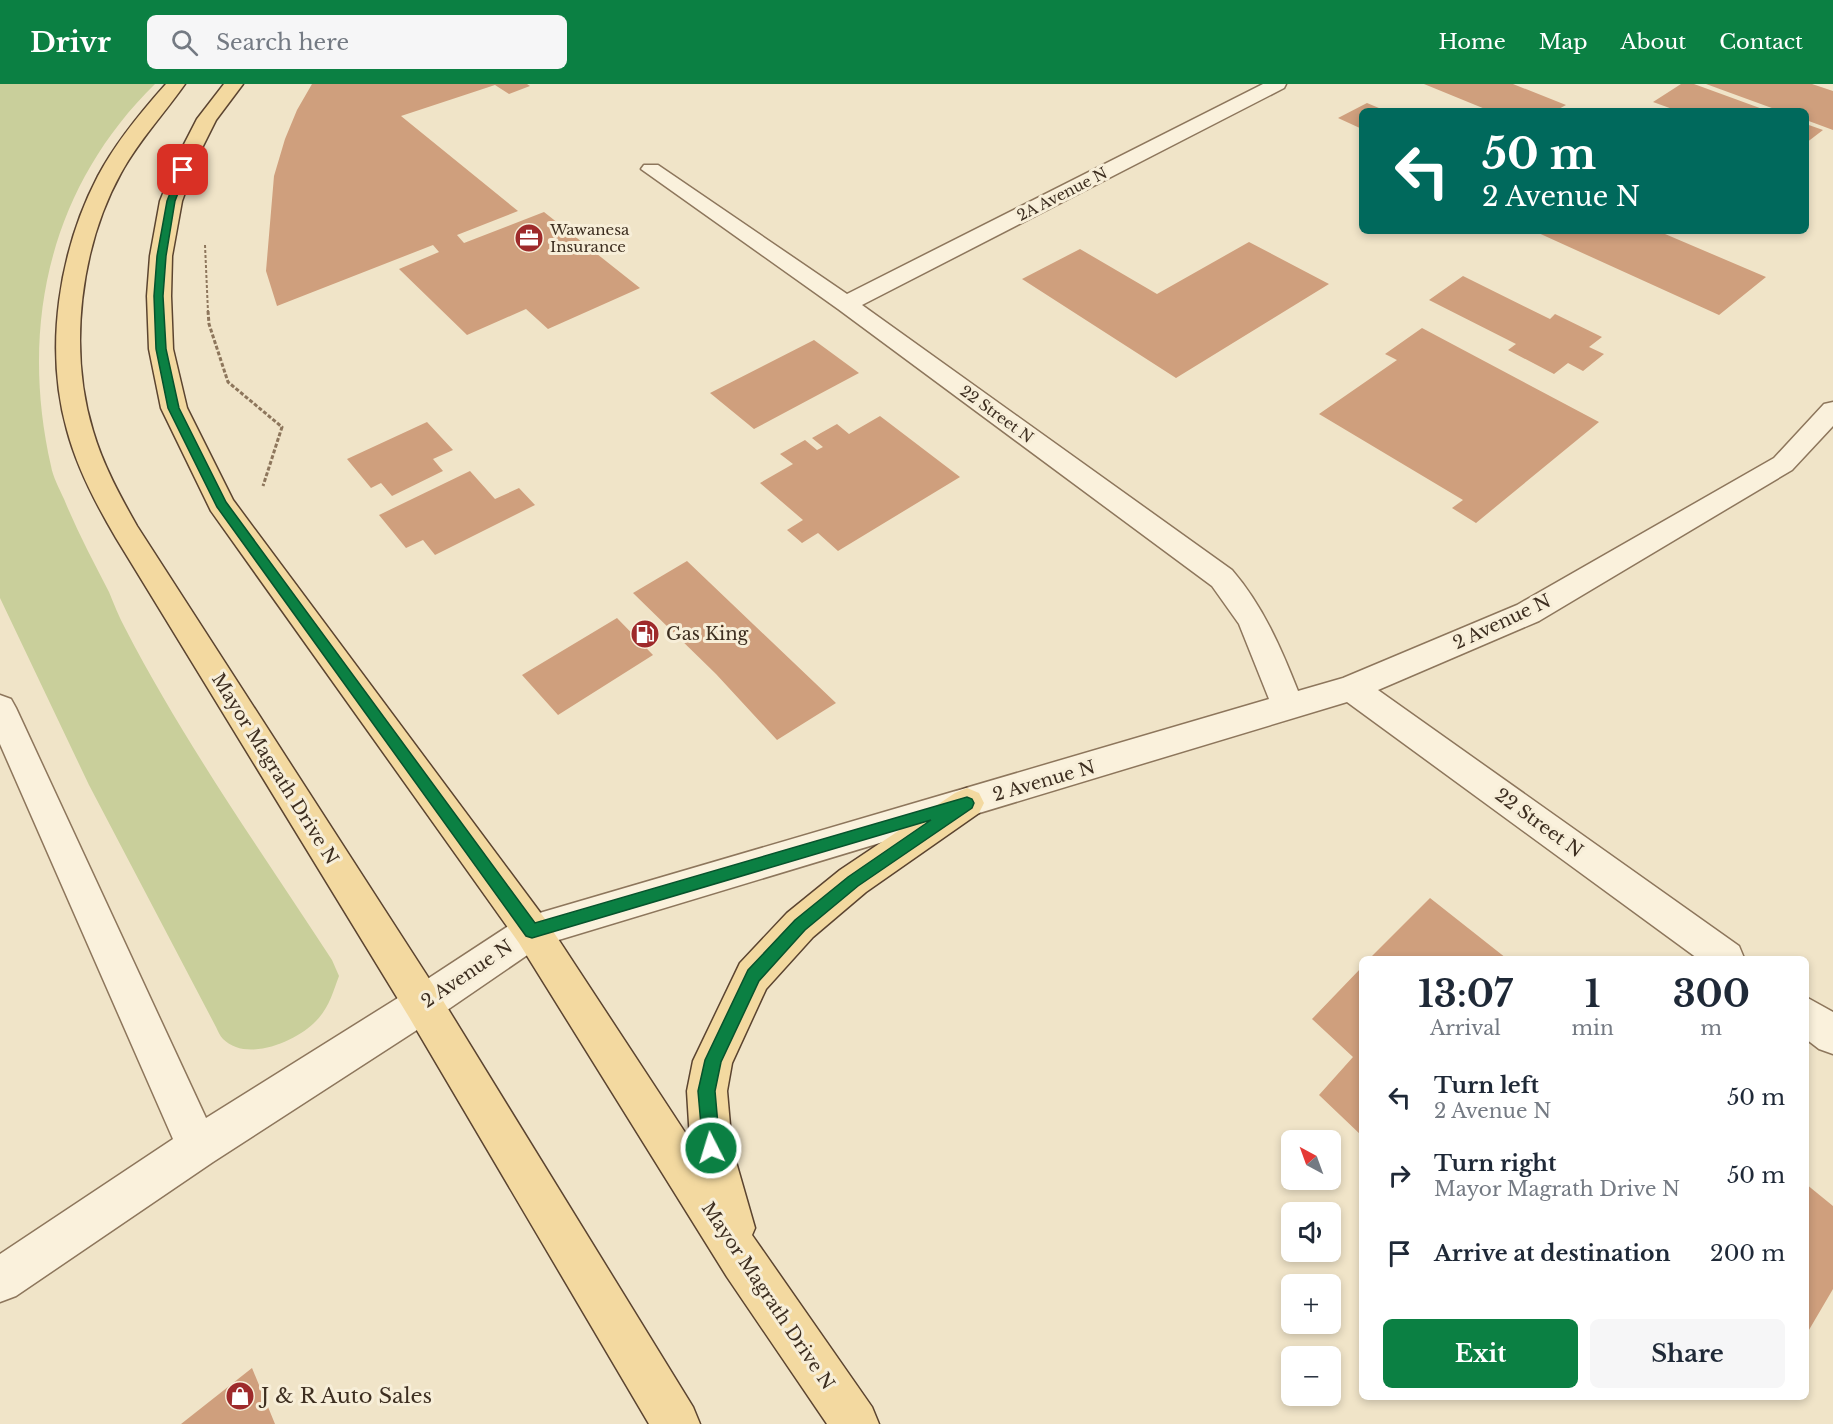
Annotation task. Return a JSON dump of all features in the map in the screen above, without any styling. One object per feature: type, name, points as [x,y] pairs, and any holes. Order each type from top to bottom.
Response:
[{"type":"main road","name":"Mayor Magrath Drive N","points":[[176,84],[147,116],[119,158],[94,207],[77,267],[67,335],[70,381],[79,428],[99,479],[126,531],[423,1004],[676,1424]]},
{"type":"main road","name":"Mayor Magrath Drive N","points":[[234,84],[207,119],[189,154],[171,201],[161,256],[159,296],[161,349],[174,408],[221,504],[532,931],[743,1262],[855,1424]]},
{"type":"main road","points":[[743,1262],[711,1148],[707,1091],[713,1060],[726,1031],[753,976],[800,925],[853,881],[967,803]]},
{"type":"street","name":"2A Avenue N","points":[[846,304],[1277,84]]},
{"type":"street","name":"22 Street N","points":[[651,169],[846,304],[1222,578],[1239,595],[1250,613],[1288,706]]},
{"type":"street","name":"2 Avenue N","points":[[0,1280],[198,1147],[423,1004],[532,931],[1352,688],[1528,614],[1783,464],[1833,410]]},
{"type":"street","name":"22 Street N","points":[[1352,688],[1723,956]]},
{"type":"street","points":[[0,708],[198,1147]]},
{"type":"street","points":[[1809,1018],[1833,1035]]},
{"type":"path","points":[[205,244],[209,324],[228,382],[282,427],[263,486]]},
{"type":"green space","points":[[0,84],[155,84],[119,124],[90,167],[68,213],[52,261],[42,310],[39,361],[42,413],[55,478],[125,628],[198,755],[332,960],[339,976],[333,994],[316,1021],[285,1042],[258,1049],[245,1049],[233,1046],[220,1035],[89,785],[0,598]]},
{"type":"building","points":[[312,84],[527,84],[530,86],[509,94],[495,85],[401,116],[518,211],[457,235],[464,243],[544,212],[640,288],[548,329],[526,309],[467,335],[399,269],[439,252],[433,245],[277,306],[266,271],[274,176],[285,139],[297,110]]},
{"type":"building","points":[[1424,84],[1513,84],[1566,105],[1560,108],[1483,108]]},
{"type":"building","points":[[1681,84],[1694,84],[1760,108],[1670,108],[1653,102]]},
{"type":"building","points":[[1706,84],[1812,84],[1833,91],[1833,130],[1809,121],[1809,108],[1772,108]]},
{"type":"building","points":[[1367,103],[1379,108],[1359,108],[1359,128],[1338,118]]},
{"type":"building","points":[[1809,125],[1823,130],[1809,141]]},
{"type":"building","points":[[1541,234],[1665,234],[1766,277],[1719,315]]},
{"type":"building","points":[[1249,242],[1329,284],[1176,378],[1022,279],[1080,249],[1157,294]]},
{"type":"building","points":[[1463,276],[1550,319],[1555,314],[1602,337],[1589,347],[1604,354],[1583,371],[1568,363],[1554,374],[1508,350],[1516,344],[1429,300]]},
{"type":"building","points":[[1422,328],[1599,422],[1476,523],[1452,508],[1463,500],[1319,414],[1397,360],[1385,354]]},
{"type":"building","points":[[814,340],[859,373],[754,429],[710,393]]},
{"type":"building","points":[[880,416],[960,477],[838,551],[818,533],[802,543],[787,530],[803,520],[760,483],[793,464],[780,454],[805,440],[817,450],[823,447],[812,438],[837,424],[849,434]]},
{"type":"building","points":[[427,422],[453,450],[433,459],[443,471],[392,496],[381,483],[371,488],[347,459]]},
{"type":"building","points":[[470,471],[495,499],[519,488],[535,505],[435,555],[423,540],[406,548],[379,515]]},
{"type":"building","points":[[687,561],[836,703],[777,740],[716,674],[633,593]]},
{"type":"building","points":[[617,618],[653,655],[558,715],[522,675]]},
{"type":"building","points":[[1430,898],[1503,956],[1372,956]]},
{"type":"building","points":[[1359,970],[1359,1133],[1319,1095],[1353,1057],[1312,1019]]},
{"type":"building","points":[[1809,1186],[1833,1206],[1833,1289],[1809,1330]]},
{"type":"building","name":"J & R Auto Sales","points":[[252,1368],[275,1424],[181,1424]]},
{"type":"place","name":"Wawanesa Insurance","points":[[529,238]]},
{"type":"place","name":"Gas King","points":[[645,634]]},
{"type":"place","name":"J & R Auto Sales","points":[[240,1396]]},
{"type":"route","points":[[183,170],[171,201],[161,256],[159,296],[161,349],[174,408],[221,504],[532,931],[967,803],[853,881],[800,925],[753,976],[713,1060],[707,1091],[711,1148]]}]
